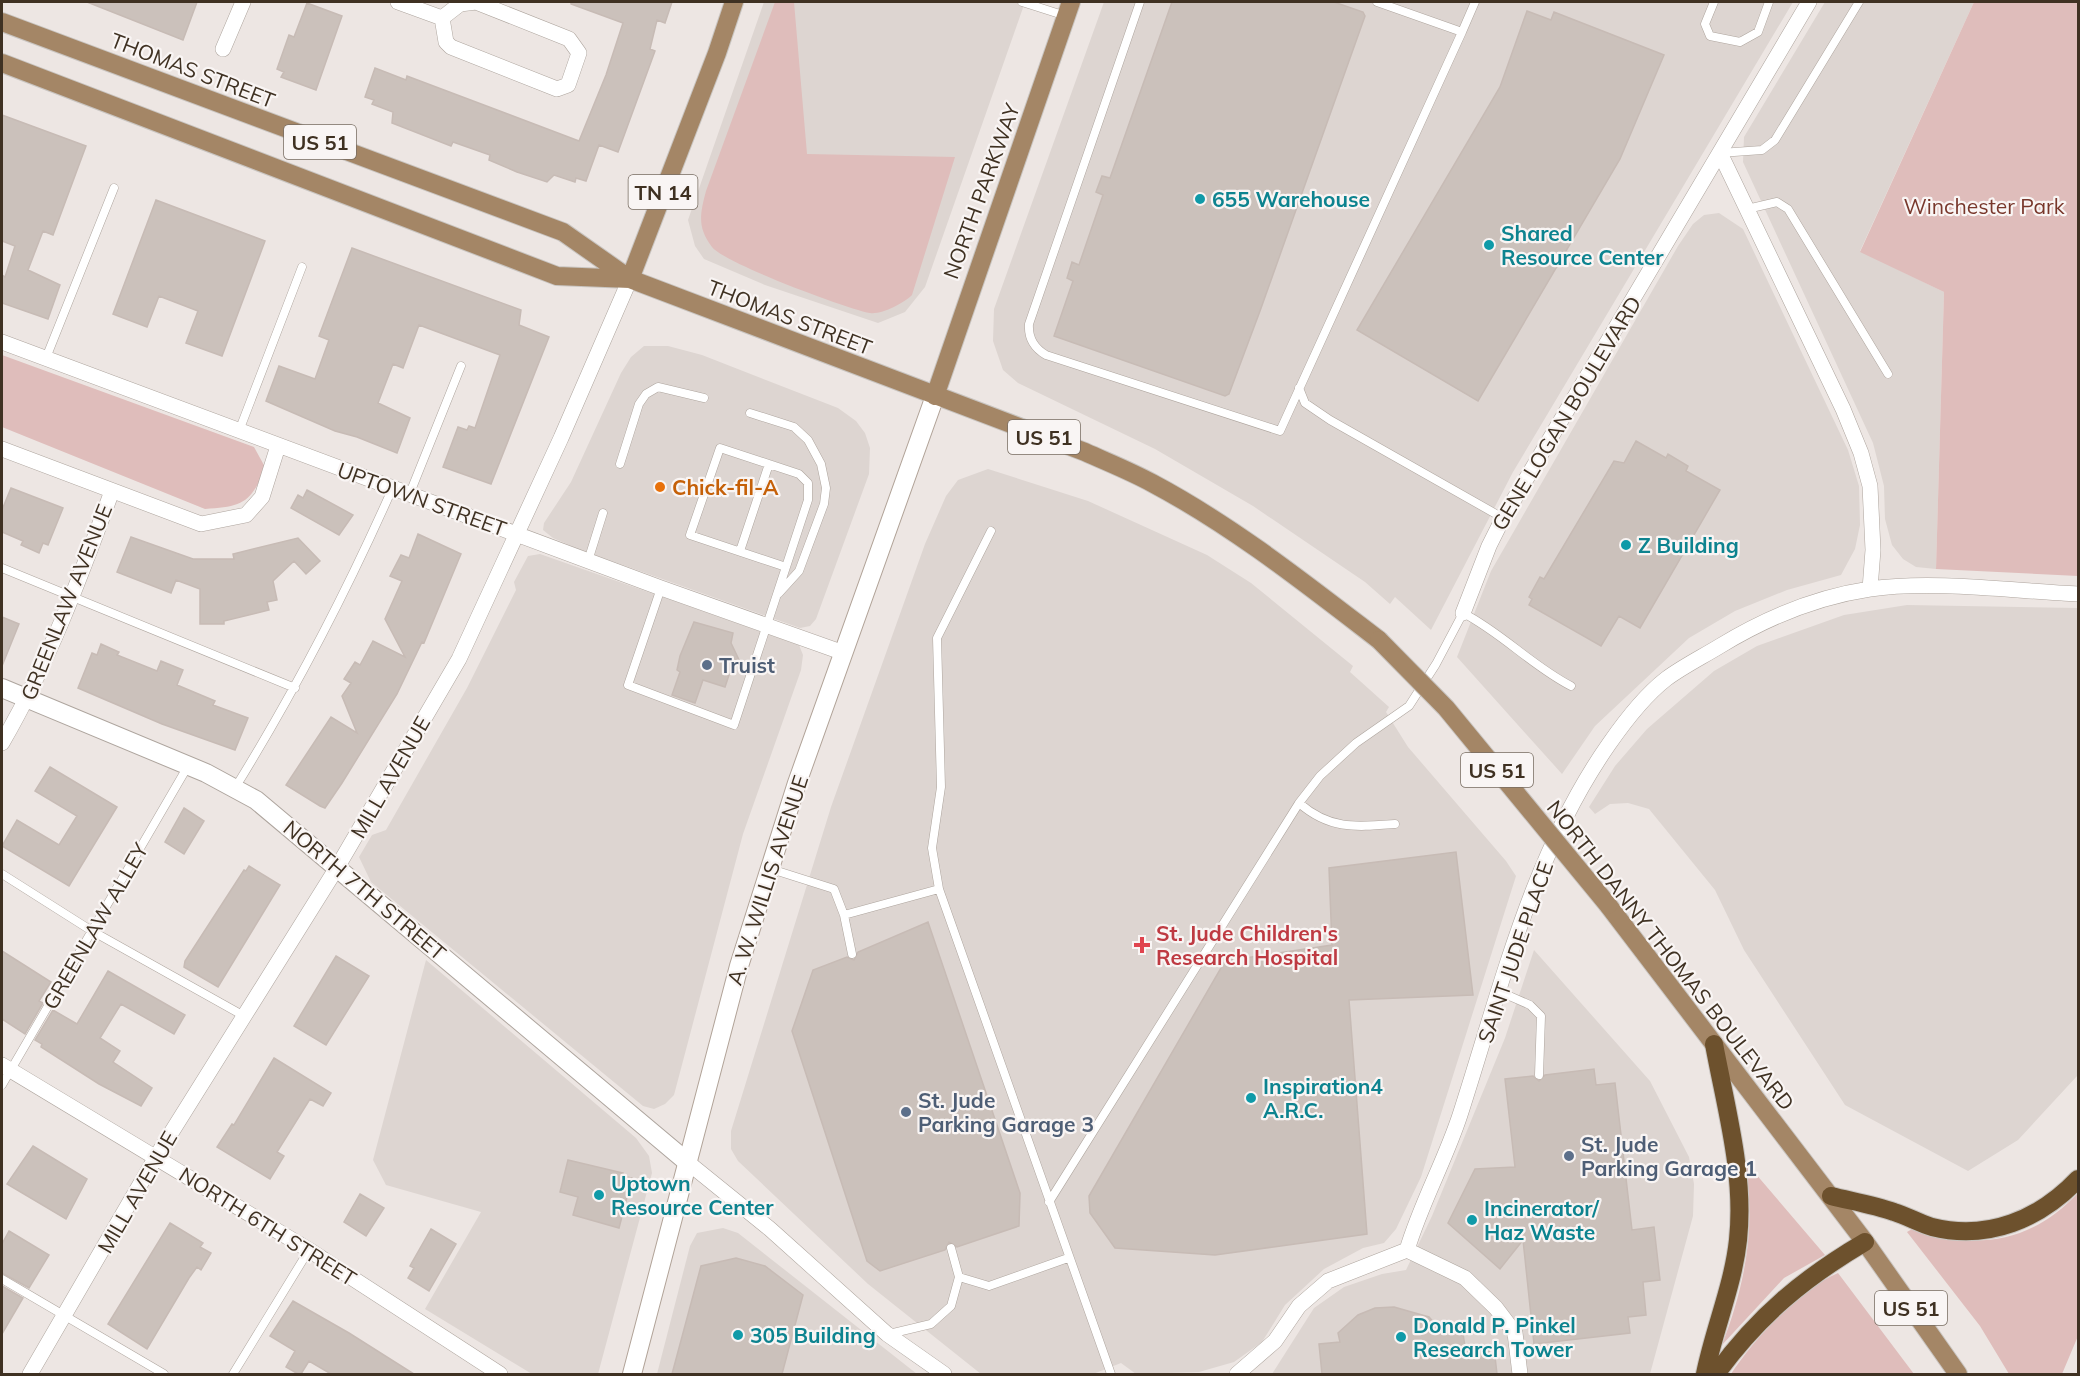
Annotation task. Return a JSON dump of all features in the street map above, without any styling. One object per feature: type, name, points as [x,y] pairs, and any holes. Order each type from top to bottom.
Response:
[{"type":"highway","points":[[1706,1374],[1713,1338],[1731,1278],[1740,1211],[1739,1179],[1714,1044]]},
{"type":"highway","points":[[1831,1196],[1894,1212],[1933,1227],[1971,1231],[2010,1225],[2028,1218],[2061,1196],[2079,1179]]},
{"type":"highway","points":[[1716,1374],[1754,1327],[1796,1287],[1819,1269],[1865,1242]]},
{"type":"main road","name":"TN 14","points":[[630,279],[717,53],[734,2]]},
{"type":"main road","name":"NORTH PARKWAY","points":[[935,396],[971,286],[1069,9]]},
{"type":"main road","name":"THOMAS STREET","points":[[2,22],[563,232],[630,279],[935,396]]},
{"type":"main road","name":"THOMAS STREET","points":[[2,63],[557,276],[630,279]]},
{"type":"main road","name":"NORTH DANNY THOMAS BOULEVARD","points":[[935,396],[1084,452],[1151,482],[1289,571],[1379,640],[1446,708],[1608,906],[1831,1196],[1958,1374]]},
{"type":"main road","name":"A. W. WILLIS AVENUE","points":[[632,1374],[739,966],[797,783],[935,396]]},
{"type":"main road","name":"NORTH 7TH STREET","points":[[2,688],[188,766],[256,800],[338,866],[686,1161]]},
{"type":"street","points":[[223,50],[243,2]]},
{"type":"street","points":[[398,2],[442,18]]},
{"type":"street","points":[[476,2],[569,39],[579,53],[568,85],[557,89],[451,47],[446,42],[442,18],[460,4],[476,2]]},
{"type":"street","name":"GENE LOGAN BOULEVARD","points":[[1463,613],[1489,546],[1503,518],[1809,2]]},
{"type":"street","points":[[1720,153],[1843,408],[1861,453],[1870,486],[1873,550],[1870,589]]},
{"type":"street","name":"MILL AVENUE","points":[[30,1374],[156,1157],[338,866],[459,658],[517,534],[630,279]]},
{"type":"street","name":"UPTOWN STREET","points":[[2,342],[661,588],[844,653]]},
{"type":"street","points":[[2,449],[201,524],[228,521],[246,515],[262,497],[278,446]]},
{"type":"street","name":"GREENLAW AVENUE","points":[[2,743],[28,699],[72,596],[112,491]]},
{"type":"street","name":"SAINT JUDE PLACE","points":[[1407,1250],[1414,1226],[1459,1118],[1498,992],[1556,836],[1581,785],[1624,722],[1665,680],[1757,623],[1795,608],[1870,589],[1945,587],[2079,594]]},
{"type":"street","name":"NORTH 6TH STREET","points":[[6,1068],[309,1250],[500,1374]]},
{"type":"street","points":[[686,1161],[770,1228],[887,1335],[944,1374]]},
{"type":"street","points":[[1237,1374],[1252,1369],[1299,1306],[1328,1281],[1407,1250],[1465,1278],[1496,1308],[1515,1333],[1520,1374]]},
{"type":"lane","points":[[1022,2],[1069,9]]},
{"type":"lane","points":[[1140,2],[1029,324],[1030,338],[1046,355],[1280,430],[1475,2]]},
{"type":"lane","points":[[1377,2],[1462,32]]},
{"type":"lane","points":[[1714,2],[1705,24],[1710,36],[1740,42],[1758,32],[1769,2]]},
{"type":"lane","points":[[1720,153],[1762,150],[1775,140],[1859,2]]},
{"type":"lane","points":[[45,358],[114,188]]},
{"type":"lane","points":[[1747,208],[1777,202],[1788,209],[1888,374]]},
{"type":"lane","points":[[239,431],[302,267]]},
{"type":"lane","points":[[410,493],[461,366]]},
{"type":"lane","points":[[620,464],[639,404],[646,394],[658,387],[704,398]]},
{"type":"lane","points":[[1299,388],[1305,404],[1330,420],[1503,518]]},
{"type":"lane","points":[[750,413],[794,427],[808,440],[821,464],[826,488],[824,504],[799,571],[776,597]]},
{"type":"lane","points":[[661,588],[628,685],[734,725],[767,625],[808,500],[808,483],[799,474],[720,448],[690,535],[786,567]]},
{"type":"lane","points":[[740,551],[769,464]]},
{"type":"lane","points":[[234,789],[295,688],[363,555],[393,487]]},
{"type":"lane","points":[[588,561],[603,513]]},
{"type":"lane","points":[[991,531],[937,638],[941,787],[932,848],[939,889],[1111,1374]]},
{"type":"lane","points":[[2,568],[295,688]]},
{"type":"lane","points":[[1049,1202],[1299,803],[1320,776],[1356,743],[1409,706],[1436,664],[1463,613],[1482,623],[1548,675],[1571,686]]},
{"type":"lane","name":"GREENLAW ALLEY","points":[[2,1085],[6,1068],[92,931],[188,766]]},
{"type":"lane","points":[[1299,803],[1316,818],[1336,824],[1360,826],[1395,824]]},
{"type":"lane","points":[[771,869],[834,889],[844,915],[852,954]]},
{"type":"lane","points":[[2,874],[92,931],[244,1016]]},
{"type":"lane","points":[[844,915],[939,889]]},
{"type":"lane","points":[[1498,992],[1530,1005],[1541,1016],[1539,1075]]},
{"type":"lane","points":[[887,1335],[931,1324],[951,1306],[959,1277],[951,1248]]},
{"type":"lane","points":[[233,1374],[309,1250]]},
{"type":"lane","points":[[959,1277],[989,1286],[1068,1258]]},
{"type":"lane","points":[[2,1279],[164,1374]]},
{"type":"shaded area","points":[[764,2],[1025,2],[925,287],[905,312],[878,323],[765,285],[704,259],[695,246],[688,220]]},
{"type":"shaded area","points":[[1104,2],[1793,2],[1513,472],[1431,630],[1395,597],[1390,604],[1365,582],[1253,506],[1155,449],[1018,383],[1003,370],[993,341],[994,309]]},
{"type":"shaded area","points":[[1825,2],[1974,2],[1860,251],[1944,292],[1936,569],[1916,567],[1903,559],[1892,545],[1885,519],[1884,486],[1873,443],[1743,162],[1744,137]]},
{"type":"shaded area","points":[[1719,213],[1743,229],[1848,450],[1859,486],[1860,525],[1855,549],[1841,575],[1787,590],[1735,611],[1689,638],[1595,726],[1562,774],[1457,657],[1491,571],[1678,246],[1693,224],[1704,215]]},
{"type":"shaded area","points":[[644,346],[668,346],[702,355],[838,408],[856,421],[865,433],[870,448],[869,474],[816,619],[810,626],[800,628],[578,549],[553,538],[543,530],[544,523],[571,482],[621,373],[631,357]]},
{"type":"shaded area","name":"St. Jude Children's Research Hospital","points":[[988,469],[1088,501],[1207,555],[1251,583],[1353,666],[1350,672],[1389,707],[1386,712],[1408,747],[1506,861],[1516,876],[1421,1177],[1396,1229],[1384,1243],[1363,1248],[1324,1269],[1285,1305],[1262,1342],[1234,1362],[1199,1372],[1136,1374],[1121,1363],[1093,1374],[981,1374],[868,1284],[738,1161],[731,1149],[731,1131],[831,807],[925,544],[946,496],[958,480]]},
{"type":"shaded area","points":[[540,554],[799,645],[803,655],[801,670],[743,834],[674,1095],[665,1104],[654,1109],[643,1106],[371,882],[359,857],[372,835],[386,830],[467,688],[516,590],[514,582],[528,556]]},
{"type":"shaded area","points":[[1907,605],[2078,608],[2078,1075],[2018,1140],[1968,1171],[1845,1105],[1744,950],[1715,890],[1649,809],[1628,803],[1610,804],[1595,814],[1589,807],[1615,766],[1647,729],[1714,671],[1757,646],[1844,615]]},
{"type":"shaded area","points":[[1534,950],[1650,1081],[1689,1157],[1694,1184],[1693,1216],[1650,1374],[1272,1374],[1314,1308],[1344,1287],[1382,1274],[1406,1270],[1432,1216],[1505,1038]]},
{"type":"shaded area","points":[[426,960],[636,1138],[649,1156],[652,1173],[598,1374],[532,1374],[425,1309],[481,1212],[386,1185],[373,1160]]},
{"type":"shaded area","points":[[723,1228],[738,1233],[917,1374],[657,1374],[690,1246],[697,1233]]},
{"type":"green space","points":[[775,2],[794,2],[807,154],[955,157],[912,295],[886,310],[870,313],[857,310],[761,274],[721,254],[712,247],[704,233],[701,214],[706,191]]},
{"type":"green space","name":"Winchester Park","points":[[1974,2],[2078,2],[2078,576],[1936,569],[1944,292],[1860,252]]},
{"type":"green space","points":[[2,355],[254,447],[265,467],[260,479],[250,496],[244,501],[228,507],[205,509],[2,427]]},
{"type":"green space","points":[[1743,1159],[1825,1255],[1784,1278],[1722,1345],[1737,1299],[1747,1253],[1749,1206]]},
{"type":"green space","points":[[2078,1193],[2078,1336],[2062,1374],[2009,1374],[1980,1326],[1907,1232],[1912,1229],[1958,1240],[2001,1238],[2041,1223],[2060,1210]]},
{"type":"green space","points":[[1838,1273],[1914,1374],[1731,1374],[1778,1317],[1808,1291]]},
{"type":"building","points":[[87,2],[197,2],[183,40]]},
{"type":"building","points":[[571,2],[672,2],[665,23],[657,20],[650,49],[655,51],[618,152],[599,145],[586,181],[576,178],[575,182],[554,175],[547,182],[517,172],[489,160],[490,155],[453,142],[451,146],[392,123],[393,112],[372,104],[374,100],[365,97],[375,68],[406,80],[407,76],[579,141],[606,75],[623,23],[571,4]]},
{"type":"building","name":"655 Warehouse","points":[[1172,2],[1334,2],[1363,12],[1365,16],[1260,311],[1229,394],[1225,396],[1054,336],[1073,281],[1067,278],[1072,262],[1079,265],[1103,195],[1096,192],[1102,176],[1110,178]]},
{"type":"building","points":[[307,3],[342,16],[316,90],[281,77],[284,72],[277,69],[289,35],[294,37]]},
{"type":"building","name":"Shared Resource Center","points":[[1527,11],[1551,20],[1554,12],[1664,55],[1620,159],[1478,401],[1357,330],[1500,87]]},
{"type":"building","points":[[2,115],[86,146],[53,235],[43,231],[28,270],[60,285],[48,319],[2,303],[2,275],[5,277],[15,246],[2,241]]},
{"type":"building","points":[[156,200],[265,241],[222,356],[186,343],[198,311],[159,296],[147,327],[113,314]]},
{"type":"building","points":[[352,248],[521,310],[519,325],[549,337],[491,484],[443,467],[458,427],[467,430],[469,426],[475,428],[500,355],[419,325],[403,368],[393,364],[378,403],[410,418],[397,453],[335,431],[266,401],[279,366],[315,379],[329,340],[319,336]]},
{"type":"building","name":"Z Building","points":[[1636,441],[1666,458],[1668,454],[1688,466],[1686,471],[1720,490],[1640,628],[1619,616],[1601,646],[1529,605],[1532,599],[1529,597],[1540,577],[1544,579],[1614,461],[1624,463]]},
{"type":"building","points":[[11,488],[63,508],[48,545],[43,543],[39,553],[21,545],[23,541],[2,532],[2,510]]},
{"type":"building","points":[[307,490],[353,515],[339,535],[291,508],[298,495],[303,498]]},
{"type":"building","points":[[418,534],[461,554],[424,643],[422,642],[397,694],[325,808],[286,785],[331,717],[357,733],[342,696],[351,683],[344,679],[355,662],[360,665],[373,641],[405,657],[385,619],[402,581],[390,576],[401,555],[409,558]]},
{"type":"building","points":[[131,537],[193,559],[234,559],[233,554],[298,538],[320,561],[306,574],[294,561],[273,581],[277,600],[267,602],[269,610],[224,621],[224,624],[200,624],[200,589],[176,580],[171,593],[117,572]]},
{"type":"building","points":[[2,617],[19,624],[2,666]]},
{"type":"building","name":"Truist","points":[[694,622],[733,633],[731,643],[740,662],[732,666],[725,687],[703,680],[695,703],[672,695],[680,672],[677,670],[680,656]]},
{"type":"building","points":[[101,644],[119,652],[117,655],[157,671],[161,661],[183,670],[177,685],[215,701],[213,705],[248,718],[235,750],[162,724],[78,688],[92,653],[97,655]]},
{"type":"building","points":[[50,767],[117,807],[69,886],[2,846],[17,820],[59,845],[77,816],[35,791]]},
{"type":"building","points":[[184,808],[204,821],[184,854],[165,842]]},
{"type":"building","name":"Inspiration4 A.R.C.","points":[[1456,852],[1473,995],[1349,1000],[1367,1234],[1215,1255],[1115,1248],[1090,1213],[1089,1196],[1225,961],[1332,945],[1329,868]]},
{"type":"building","points":[[249,866],[280,885],[218,987],[184,967],[185,961],[244,870],[246,871]]},
{"type":"building","name":"St. Jude Parking Garage 3","points":[[928,922],[1020,1193],[1019,1226],[957,1247],[949,1242],[945,1250],[880,1271],[867,1261],[792,1031],[813,970],[847,957],[854,960],[858,952]]},
{"type":"building","points":[[2,951],[51,982],[39,1001],[43,1003],[25,1034],[2,1019]]},
{"type":"building","points":[[336,956],[369,976],[326,1045],[294,1026]]},
{"type":"building","points":[[108,971],[185,1015],[174,1034],[121,1004],[100,1038],[120,1051],[113,1062],[152,1088],[141,1106],[99,1084],[41,1047],[42,1044],[35,1040],[53,1010],[77,1024]]},
{"type":"building","points":[[274,1058],[331,1093],[323,1106],[310,1099],[277,1152],[284,1156],[270,1179],[217,1147],[232,1124],[234,1125]]},
{"type":"building","name":"St. Jude Parking Garage 1","points":[[1594,1069],[1596,1085],[1615,1083],[1632,1230],[1654,1227],[1660,1280],[1643,1282],[1646,1315],[1628,1317],[1630,1333],[1534,1344],[1523,1240],[1500,1269],[1448,1223],[1475,1169],[1515,1167],[1505,1079],[1533,1076],[1539,1081],[1545,1075]]},
{"type":"building","points":[[33,1146],[87,1179],[66,1219],[7,1184]]},
{"type":"building","name":"Uptown Resource Center","points":[[568,1160],[623,1173],[622,1176],[632,1178],[619,1228],[573,1215],[578,1197],[560,1192]]},
{"type":"building","points":[[360,1194],[384,1208],[366,1236],[344,1222]]},
{"type":"building","points":[[170,1223],[203,1243],[200,1247],[211,1253],[201,1270],[197,1267],[189,1278],[147,1349],[108,1324]]},
{"type":"building","points":[[431,1229],[456,1244],[429,1291],[408,1278],[414,1268],[410,1266]]},
{"type":"building","points":[[9,1231],[49,1255],[29,1288],[2,1273],[2,1244]]},
{"type":"building","name":"305 Building","points":[[736,1258],[765,1266],[803,1295],[782,1374],[672,1374],[701,1266]]},
{"type":"building","points":[[2,1286],[23,1298],[2,1334]]},
{"type":"building","points":[[293,1301],[414,1374],[331,1374],[309,1361],[301,1374],[286,1367],[295,1351],[270,1336]]},
{"type":"building","name":"Donald P. Pinkel Research Tower","points":[[1394,1307],[1429,1317],[1435,1324],[1461,1322],[1466,1352],[1494,1348],[1497,1374],[1322,1374],[1319,1344],[1340,1342],[1338,1333],[1358,1315],[1375,1308]]},
{"type":"place","name":"655 Warehouse","points":[[1200,199]]},
{"type":"place","name":"Shared Resource Center","points":[[1489,245]]},
{"type":"place","name":"Chick-fil-A","points":[[660,487]]},
{"type":"place","name":"Z Building","points":[[1626,545]]},
{"type":"place","name":"Truist","points":[[707,665]]},
{"type":"place","name":"St. Jude Children's Research Hospital","points":[[1142,945]]},
{"type":"place","name":"Inspiration4 A.R.C.","points":[[1251,1098]]},
{"type":"place","name":"St. Jude Parking Garage 3","points":[[906,1112]]},
{"type":"place","name":"St. Jude Parking Garage 1","points":[[1569,1156]]},
{"type":"place","name":"Uptown Resource Center","points":[[599,1195]]},
{"type":"place","name":"Incinerator/ Haz Waste","points":[[1472,1220]]},
{"type":"place","name":"305 Building","points":[[738,1335]]},
{"type":"place","name":"Donald P. Pinkel Research Tower","points":[[1401,1337]]}]
